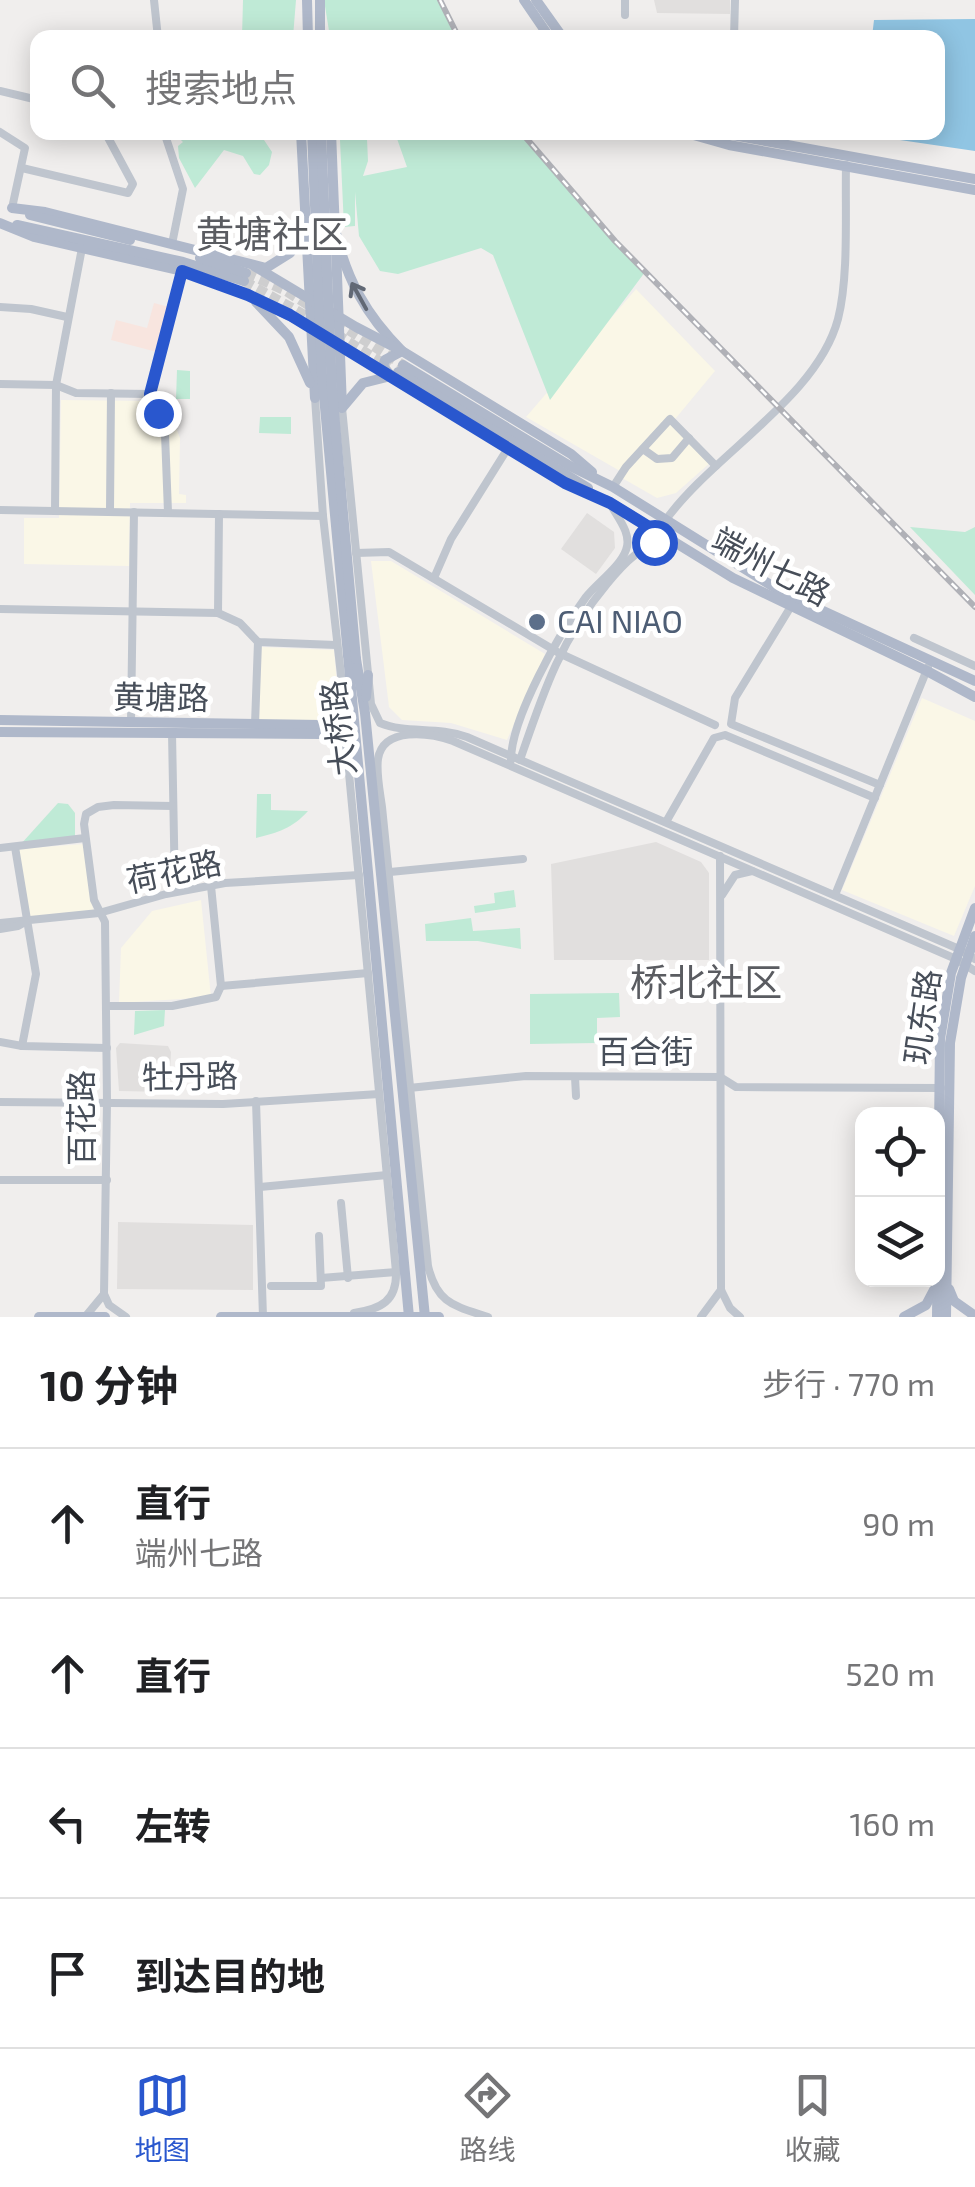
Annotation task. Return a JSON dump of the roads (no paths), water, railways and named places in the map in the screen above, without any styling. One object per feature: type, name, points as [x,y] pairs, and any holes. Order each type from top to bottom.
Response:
[{"type":"main road","points":[[307,0],[307,30]]},
{"type":"main road","points":[[320,0],[320,30]]},
{"type":"main road","points":[[527,2],[545,30]]},
{"type":"main road","points":[[527,2],[555,30]]},
{"type":"main road","points":[[301,140],[315,398]]},
{"type":"main road","name":"大桥路","points":[[312,140],[322,375],[352,657],[369,763],[425,1317]]},
{"type":"main road","name":"大桥路","points":[[321,140],[332,389],[352,657]]},
{"type":"main road","points":[[331,140],[342,412]]},
{"type":"main road","points":[[714,140],[975,179]]},
{"type":"main road","points":[[753,140],[975,190]]},
{"type":"main road","points":[[6,207],[45,212],[172,244],[308,296],[571,454],[608,485]]},
{"type":"main road","points":[[6,207],[248,273],[283,259],[305,230]]},
{"type":"main road","points":[[0,223],[164,258],[261,273],[263,285],[258,292],[248,295]]},
{"type":"main road","points":[[0,223],[34,236],[182,271],[248,295],[310,326],[339,346],[397,371],[508,448],[565,483],[610,503]]},
{"type":"main road","points":[[305,230],[320,236],[335,229]]},
{"type":"main road","points":[[335,229],[342,260],[362,303],[402,351]]},
{"type":"main road","points":[[248,295],[289,337],[315,398]]},
{"type":"main road","points":[[397,371],[383,366],[384,360],[402,351]]},
{"type":"main road","points":[[342,412],[363,384],[397,371]]},
{"type":"main road","name":"端州七路","points":[[397,371],[608,485],[782,592],[975,681]]},
{"type":"main road","name":"端州七路","points":[[397,371],[670,540],[790,608],[926,670],[975,697]]},
{"type":"main road","points":[[359,714],[368,675]]},
{"type":"main road","points":[[342,684],[359,714]]},
{"type":"main road","name":"大桥路","points":[[359,714],[358,778],[409,1317]]},
{"type":"main road","name":"黄塘路","points":[[0,720],[255,724],[321,730]]},
{"type":"main road","name":"黄塘路","points":[[0,732],[321,730]]},
{"type":"main road","name":"玑东路","points":[[966,959],[975,908]]},
{"type":"main road","name":"玑东路","points":[[943,1197],[942,1020],[975,936]]},
{"type":"main road","points":[[402,1244],[416,1242]]},
{"type":"main road","points":[[945,1285],[954,1300],[975,1316]]},
{"type":"main road","points":[[904,1317],[926,1305],[938,1287]]},
{"type":"main road","name":"玑东路","points":[[937,1317],[941,1287]]},
{"type":"main road","name":"玑东路","points":[[943,1287],[946,1317]]},
{"type":"main road","points":[[40,1317],[105,1317]]},
{"type":"main road","points":[[221,1317],[439,1317]]},
{"type":"street","points":[[154,0],[157,30]]},
{"type":"street","points":[[625,0],[625,15]]},
{"type":"street","points":[[734,30],[735,0]]},
{"type":"street","points":[[0,91],[30,98]]},
{"type":"street","points":[[0,132],[25,148],[22,168],[6,207]]},
{"type":"street","points":[[22,168],[128,192],[132,184],[109,140]]},
{"type":"street","points":[[167,140],[183,189],[172,244]]},
{"type":"street","points":[[665,522],[681,499],[798,387],[828,345],[841,303],[846,160]]},
{"type":"street","points":[[55,511],[56,385],[82,248]]},
{"type":"street","points":[[168,512],[165,434],[150,394],[182,271]]},
{"type":"street","points":[[0,307],[67,317]]},
{"type":"street","points":[[0,384],[56,385],[76,393],[150,394]]},
{"type":"street","points":[[110,512],[111,393]]},
{"type":"street","points":[[315,398],[323,516],[342,684],[339,718],[321,730],[344,746],[349,763],[396,1272],[394,1294],[384,1305],[344,1316]]},
{"type":"street","points":[[316,414],[330,406],[342,412],[371,704],[380,724],[391,728],[442,729],[966,959]]},
{"type":"street","points":[[608,485],[670,420],[716,466]]},
{"type":"street","points":[[643,449],[657,459],[672,458],[689,438]]},
{"type":"street","points":[[434,578],[451,539],[508,448]]},
{"type":"street","points":[[514,760],[532,691],[587,596],[626,552],[628,537],[610,503]]},
{"type":"street","points":[[0,510],[323,516]]},
{"type":"street","points":[[131,722],[134,512]]},
{"type":"street","points":[[218,613],[220,514]]},
{"type":"street","points":[[556,651],[618,571],[645,547],[670,540]]},
{"type":"street","points":[[356,553],[389,552],[556,651],[715,725]]},
{"type":"street","points":[[790,608],[735,698],[731,724],[880,785]]},
{"type":"street","points":[[0,610],[218,613],[240,623],[258,642],[336,645]]},
{"type":"street","points":[[914,638],[975,666]]},
{"type":"street","points":[[255,724],[258,642]]},
{"type":"street","points":[[833,900],[932,659]]},
{"type":"street","points":[[172,733],[175,892]]},
{"type":"street","points":[[488,1317],[454,1306],[437,1293],[428,1266],[382,807],[378,758],[385,743],[399,736],[441,737],[514,760],[666,822],[753,870],[833,900]]},
{"type":"street","points":[[666,822],[714,738],[725,736],[874,798]]},
{"type":"street","points":[[349,763],[358,778]]},
{"type":"street","points":[[369,763],[382,807]]},
{"type":"street","points":[[0,848],[85,838],[86,814],[98,807],[173,806]]},
{"type":"street","name":"百花路","points":[[85,838],[99,913],[105,922],[108,1006],[104,1294]]},
{"type":"street","points":[[15,847],[36,974],[22,1046]]},
{"type":"street","points":[[722,852],[721,1290],[740,1317]]},
{"type":"street","points":[[390,872],[523,859]]},
{"type":"street","points":[[720,899],[735,875],[753,870]]},
{"type":"street","name":"荷花路","points":[[0,926],[99,913],[211,886],[359,874]]},
{"type":"street","points":[[108,1006],[172,1006],[216,997],[221,986],[211,886]]},
{"type":"street","points":[[364,928],[369,891]]},
{"type":"street","points":[[221,986],[368,973]]},
{"type":"street","points":[[400,1074],[404,1032]]},
{"type":"street","points":[[0,1042],[107,1048]]},
{"type":"street","name":"百合街","points":[[409,1088],[526,1076],[575,1076],[720,1077],[736,1087],[944,1088]]},
{"type":"street","points":[[575,1076],[576,1096]]},
{"type":"street","name":"牡丹路","points":[[0,1102],[223,1104],[380,1094]]},
{"type":"street","points":[[256,1101],[263,1317]]},
{"type":"street","points":[[381,1113],[395,1153]]},
{"type":"street","points":[[407,1158],[421,1204]]},
{"type":"street","points":[[260,1187],[387,1175]]},
{"type":"street","points":[[0,1180],[107,1180]]},
{"type":"street","points":[[341,1203],[348,1278]]},
{"type":"street","points":[[271,1286],[321,1286],[319,1236]]},
{"type":"street","points":[[396,1272],[404,1260]]},
{"type":"street","points":[[321,1278],[396,1272],[406,1280]]},
{"type":"street","points":[[701,1317],[721,1290]]},
{"type":"street","points":[[85,1317],[104,1294],[109,1305],[126,1317]]},
{"type":"water","points":[[975,19],[975,151],[900,140],[945,140],[945,30],[873,30],[874,20]]},
{"type":"tunnel","points":[[246,273],[313,308]]},
{"type":"tunnel","points":[[244,281],[317,322]]},
{"type":"tunnel","points":[[336,322],[403,365]]},
{"type":"tunnel","points":[[336,334],[389,367]]},
{"type":"railway","points":[[440,0],[455,30]]},
{"type":"railway","points":[[528,140],[615,241],[975,607]]},
{"type":"place","name":"CAI NIAO","points":[[537,622]]},
{"type":"district","name":"黄塘社区","points":[[272,235]]},
{"type":"district","name":"桥北社区","points":[[706,983]]}]
